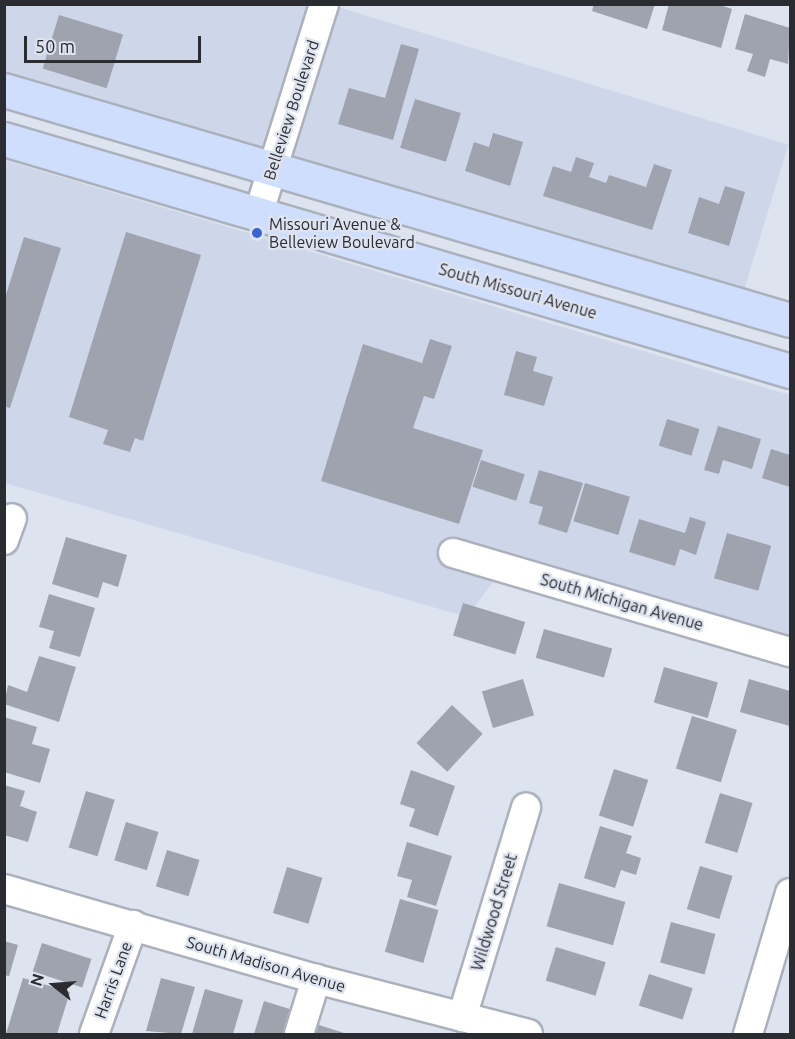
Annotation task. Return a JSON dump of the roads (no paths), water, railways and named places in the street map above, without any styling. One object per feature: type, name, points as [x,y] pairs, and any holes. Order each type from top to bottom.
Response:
[{"type":"main road","points":[[4,90],[790,320]]},
{"type":"main road","name":"South Missouri Avenue","points":[[4,139],[790,371]]},
{"type":"street","name":"Belleview Boulevard","points":[[258,215],[324,4]]},
{"type":"street","name":"South Michigan Avenue","points":[[453,553],[790,652]]},
{"type":"street","name":"Wildwood Street","points":[[462,1017],[526,808]]},
{"type":"street","name":"South Madison Avenue","points":[[4,889],[316,979],[528,1035]]},
{"type":"street","points":[[748,1035],[782,954],[790,893]]},
{"type":"street","name":"Harris Lane","points":[[94,1035],[133,926]]},
{"type":"street","points":[[299,1035],[316,979]]},
{"type":"place","name":"Missouri Avenue & Belleview Boulevard","points":[[257,233]]}]
